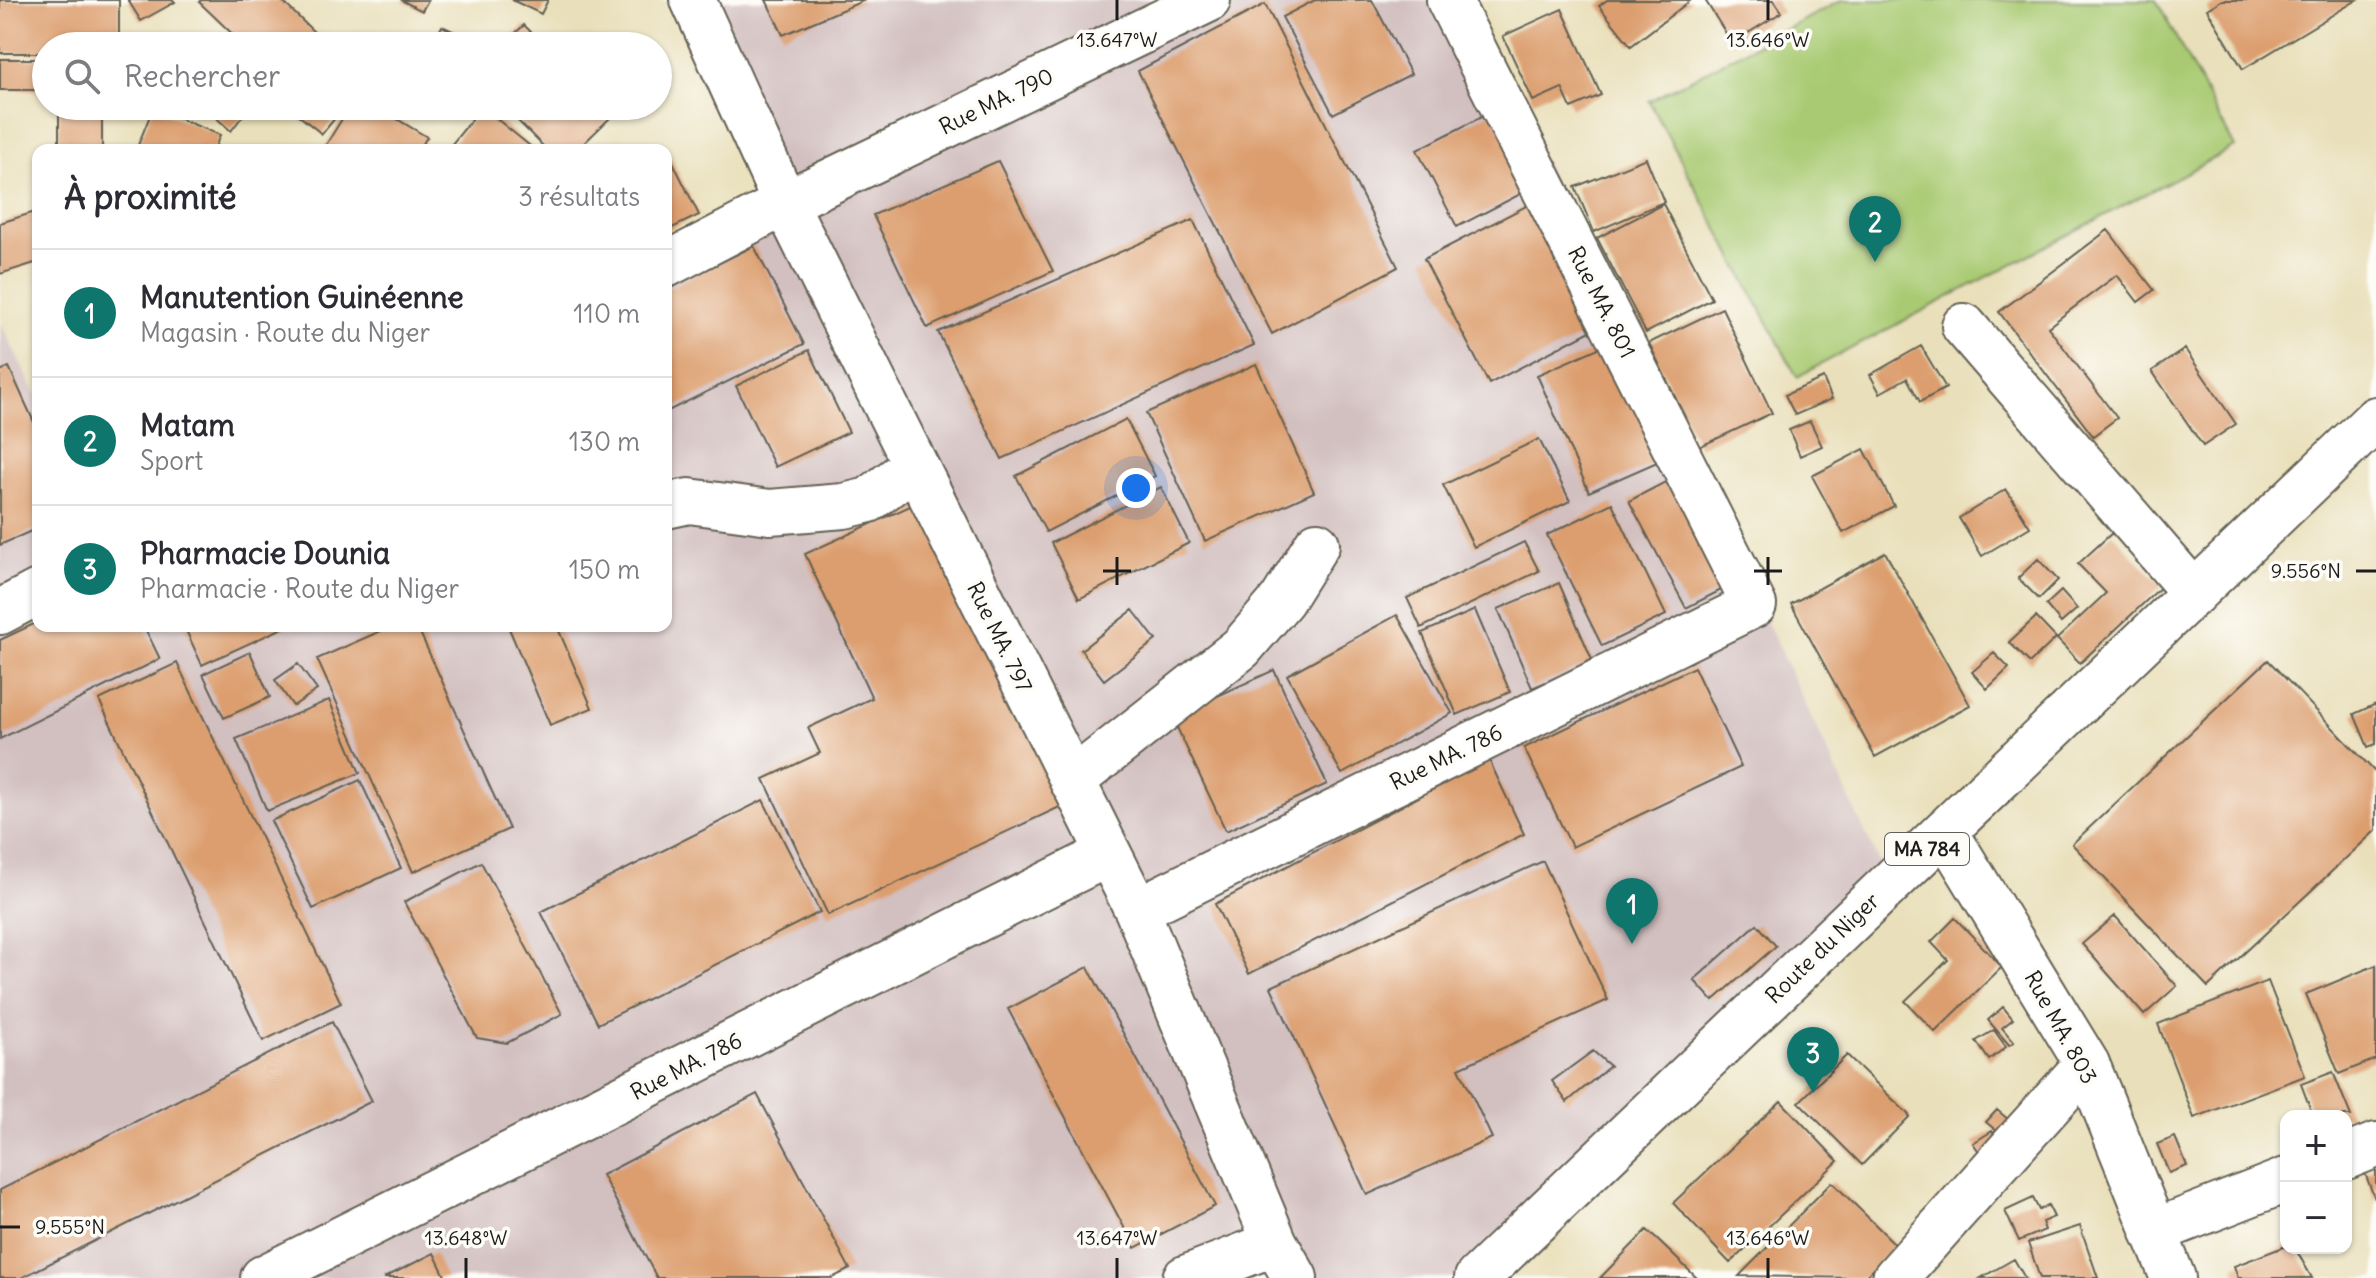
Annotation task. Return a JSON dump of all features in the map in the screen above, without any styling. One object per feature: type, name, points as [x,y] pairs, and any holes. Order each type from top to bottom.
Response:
[{"type":"street","name":"Rue MA. 797","points":[[693,0],[785,203],[1137,910],[1285,1260]]},
{"type":"street","name":"Rue MA. 790","points":[[672,262],[785,203],[1208,0]]},
{"type":"street","name":"Rue MA. 801","points":[[1449,0],[1754,605]]},
{"type":"street","points":[[1964,326],[2194,593]]},
{"type":"street","name":"Route du Niger","points":[[1477,1278],[2376,419]]},
{"type":"street","points":[[672,505],[689,501],[770,512],[844,506],[869,500],[915,465]]},
{"type":"street","points":[[1072,781],[1241,648],[1282,600],[1317,544]]},
{"type":"street","points":[[0,612],[32,595]]},
{"type":"street","name":"Rue MA. 786","points":[[1137,910],[1754,605]]},
{"type":"street","name":"Rue MA. 803","points":[[1945,831],[2087,1064],[2173,1278]]},
{"type":"street","name":"Rue MA. 786","points":[[263,1278],[1108,854]]},
{"type":"street","points":[[1895,1278],[2087,1064]]},
{"type":"street","points":[[2352,1155],[2376,1145]]},
{"type":"street","points":[[2153,1232],[2281,1182]]},
{"type":"street","points":[[1185,1278],[1285,1260]]},
{"type":"shaded area","points":[[673,0],[1466,0],[1757,601],[1880,864],[1478,1278],[0,1278],[0,322],[32,386],[32,632],[672,632],[672,277],[771,226]]},
{"type":"green space","points":[[1842,0],[2156,0],[2235,147],[1797,377],[1649,101]]},
{"type":"building","points":[[0,0],[119,0],[119,32],[32,32],[32,53],[0,53]]},
{"type":"building","points":[[128,0],[173,0],[175,2],[141,21]]},
{"type":"building","points":[[281,0],[314,32],[230,32],[199,2]]},
{"type":"building","points":[[401,0],[428,0],[422,11]]},
{"type":"building","points":[[512,0],[548,0],[541,14]]},
{"type":"building","points":[[766,0],[865,0],[783,35]]},
{"type":"building","points":[[1315,0],[1372,0],[1411,74],[1333,114],[1282,17]]},
{"type":"building","points":[[1607,0],[1691,0],[1631,46],[1599,6]]},
{"type":"building","points":[[1705,0],[1774,0],[1782,12],[1732,43]]},
{"type":"building","points":[[2222,0],[2357,0],[2243,69],[2207,9]]},
{"type":"building","points":[[1265,4],[1398,267],[1272,334],[1138,71]]},
{"type":"building","points":[[1562,9],[1601,95],[1571,108],[1562,88],[1533,101],[1503,36]]},
{"type":"building","points":[[524,25],[531,32],[517,32]]},
{"type":"building","points":[[442,26],[455,32],[439,32]]},
{"type":"building","points":[[0,59],[32,59],[32,90],[0,90]]},
{"type":"building","points":[[1491,112],[1532,188],[1457,227],[1417,150]]},
{"type":"building","points":[[59,120],[102,120],[102,144],[59,144]]},
{"type":"building","points":[[148,120],[183,120],[220,135],[216,144],[138,144]]},
{"type":"building","points":[[219,120],[239,120],[231,131]]},
{"type":"building","points":[[304,120],[334,120],[322,134]]},
{"type":"building","points":[[341,120],[398,120],[427,137],[423,144],[326,144]]},
{"type":"building","points":[[471,120],[498,120],[528,144],[452,144]]},
{"type":"building","points":[[517,120],[608,120],[583,144],[541,144]]},
{"type":"building","points":[[1646,158],[1664,202],[1594,232],[1575,187]]},
{"type":"building","points":[[672,160],[699,215],[672,228]]},
{"type":"building","points":[[998,161],[1053,271],[927,328],[873,215]]},
{"type":"building","points":[[1530,204],[1596,328],[1489,384],[1424,259]]},
{"type":"building","points":[[1663,204],[1712,299],[1646,333],[1597,238]]},
{"type":"building","points":[[32,213],[32,264],[0,274],[0,223]]},
{"type":"building","points":[[1193,220],[1254,345],[1002,459],[938,332]]},
{"type":"building","points":[[2108,230],[2154,290],[2138,302],[2117,275],[2048,327],[2117,418],[2093,436],[1999,312]]},
{"type":"building","points":[[754,246],[804,344],[672,409],[672,286]]},
{"type":"building","points":[[1722,308],[1772,413],[1699,447],[1649,343]]},
{"type":"building","points":[[1612,342],[1664,459],[1589,492],[1537,375]]},
{"type":"building","points":[[1921,346],[1946,388],[1920,402],[1907,378],[1880,393],[1870,375]]},
{"type":"building","points":[[2185,349],[2236,424],[2203,446],[2152,371]]},
{"type":"building","points":[[809,350],[849,432],[775,467],[736,386]]},
{"type":"building","points":[[1256,364],[1314,492],[1205,541],[1146,413]]},
{"type":"building","points":[[9,367],[32,418],[32,531],[0,545],[0,371]]},
{"type":"building","points":[[1823,378],[1832,399],[1795,415],[1785,395]]},
{"type":"building","points":[[1126,419],[1155,476],[1046,532],[1016,476]]},
{"type":"building","points":[[1810,421],[1822,446],[1800,456],[1789,430]]},
{"type":"building","points":[[1539,439],[1570,501],[1474,547],[1443,485]]},
{"type":"building","points":[[1864,449],[1894,506],[1843,533],[1812,476]]},
{"type":"building","points":[[1673,478],[1729,586],[1686,608],[1629,501]]},
{"type":"building","points":[[1161,487],[1189,543],[1079,599],[1051,543]]},
{"type":"building","points":[[2006,489],[2030,527],[1982,556],[1959,518]]},
{"type":"building","points":[[921,501],[1064,805],[828,915],[764,779],[820,753],[808,728],[872,698],[805,554]]},
{"type":"building","points":[[1612,503],[1666,615],[1602,646],[1547,535]]},
{"type":"building","points":[[2112,533],[2162,586],[2080,663],[2057,639],[2106,593],[2078,564]]},
{"type":"building","points":[[1524,542],[1539,571],[1421,628],[1407,598]]},
{"type":"building","points":[[1885,552],[1970,705],[1875,757],[1791,604]]},
{"type":"building","points":[[2038,559],[2058,580],[2039,599],[2018,578]]},
{"type":"building","points":[[1559,583],[1593,662],[1532,688],[1498,609]]},
{"type":"building","points":[[2061,591],[2077,609],[2061,623],[2046,605]]},
{"type":"building","points":[[1133,610],[1156,640],[1104,680],[1081,650]]},
{"type":"building","points":[[1475,610],[1510,692],[1457,715],[1422,633]]},
{"type":"building","points":[[1397,615],[1452,713],[1342,774],[1287,675]]},
{"type":"building","points":[[2036,617],[2056,638],[2030,663],[2009,642]]},
{"type":"building","points":[[32,625],[32,632],[147,632],[160,659],[0,739],[0,640]]},
{"type":"building","points":[[187,632],[274,632],[202,665]]},
{"type":"building","points":[[378,632],[420,632],[509,829],[413,872],[317,659]]},
{"type":"building","points":[[511,632],[560,632],[592,708],[550,725]]},
{"type":"building","points":[[250,652],[270,697],[224,718],[203,674]]},
{"type":"building","points":[[1994,653],[2009,668],[1987,689],[1972,672]]},
{"type":"building","points":[[2268,660],[2376,773],[2376,830],[2208,987],[2072,844]]},
{"type":"building","points":[[177,663],[341,1003],[263,1041],[99,700]]},
{"type":"building","points":[[298,664],[317,690],[293,706],[275,680]]},
{"type":"building","points":[[1694,667],[1741,767],[1572,847],[1524,748]]},
{"type":"building","points":[[1274,670],[1327,784],[1226,831],[1172,717]]},
{"type":"building","points":[[329,700],[360,773],[267,811],[236,739]]},
{"type":"building","points":[[2376,704],[2376,744],[2368,747],[2354,714]]},
{"type":"building","points":[[1489,760],[1524,834],[1249,974],[1215,904]]},
{"type":"building","points":[[360,780],[401,868],[313,909],[271,821]]},
{"type":"building","points":[[763,800],[820,912],[598,1024],[541,912]]},
{"type":"building","points":[[1543,861],[1608,1000],[1459,1068],[1492,1138],[1367,1195],[1271,987]]},
{"type":"building","points":[[481,862],[562,1014],[507,1043],[477,1038],[404,902]]},
{"type":"building","points":[[2115,916],[2177,986],[2144,1015],[2082,944]]},
{"type":"building","points":[[1955,918],[2002,967],[1935,1032],[1905,1001],[1948,960],[1931,942]]},
{"type":"building","points":[[1757,924],[1776,946],[1713,1001],[1694,980]]},
{"type":"building","points":[[2376,965],[2376,1059],[2339,1074],[2306,994]]},
{"type":"building","points":[[1088,967],[1215,1206],[1135,1248],[1008,1009]]},
{"type":"building","points":[[2268,981],[2305,1076],[2194,1118],[2158,1024]]},
{"type":"building","points":[[2003,1007],[2013,1019],[2002,1028],[2014,1042],[2009,1045],[1988,1020]]},
{"type":"building","points":[[332,1022],[372,1101],[21,1278],[0,1278],[0,1190]]},
{"type":"building","points":[[1994,1030],[2006,1047],[1989,1060],[1976,1041]]},
{"type":"building","points":[[1593,1051],[1610,1066],[1567,1102],[1552,1081]]},
{"type":"building","points":[[1847,1055],[1910,1116],[1862,1165],[1799,1102]]},
{"type":"building","points":[[2333,1072],[2349,1110],[2311,1110],[2301,1084]]},
{"type":"building","points":[[757,1094],[850,1269],[832,1278],[657,1278],[602,1175]]},
{"type":"building","points":[[1781,1101],[1838,1161],[1730,1263],[1673,1203]]},
{"type":"building","points":[[1997,1110],[2016,1126],[2006,1139],[1986,1122]]},
{"type":"building","points":[[1992,1131],[2005,1150],[1987,1163],[1973,1143]]},
{"type":"building","points":[[2175,1137],[2187,1166],[2169,1173],[2157,1144]]},
{"type":"building","points":[[2376,1168],[2376,1202],[2365,1173]]},
{"type":"building","points":[[1832,1182],[1896,1245],[1864,1278],[1739,1276]]},
{"type":"building","points":[[2033,1198],[2039,1210],[2048,1205],[2054,1217],[2042,1222],[2045,1230],[2019,1241],[2005,1211]]},
{"type":"building","points":[[2080,1226],[2098,1278],[2040,1278],[2028,1243]]},
{"type":"building","points":[[1647,1230],[1697,1278],[1600,1278]]},
{"type":"building","points":[[2280,1248],[2280,1254],[2298,1254],[2312,1278],[2238,1278],[2234,1266]]},
{"type":"building","points":[[434,1253],[446,1278],[384,1278]]},
{"type":"building","points":[[2014,1259],[2025,1278],[1981,1278]]},
{"type":"place","name":"Matam","points":[[1875,262]]},
{"type":"place","name":"Manutention Guinéenne","points":[[1632,944]]},
{"type":"place","name":"Pharmacie Dounia","points":[[1813,1093]]}]
